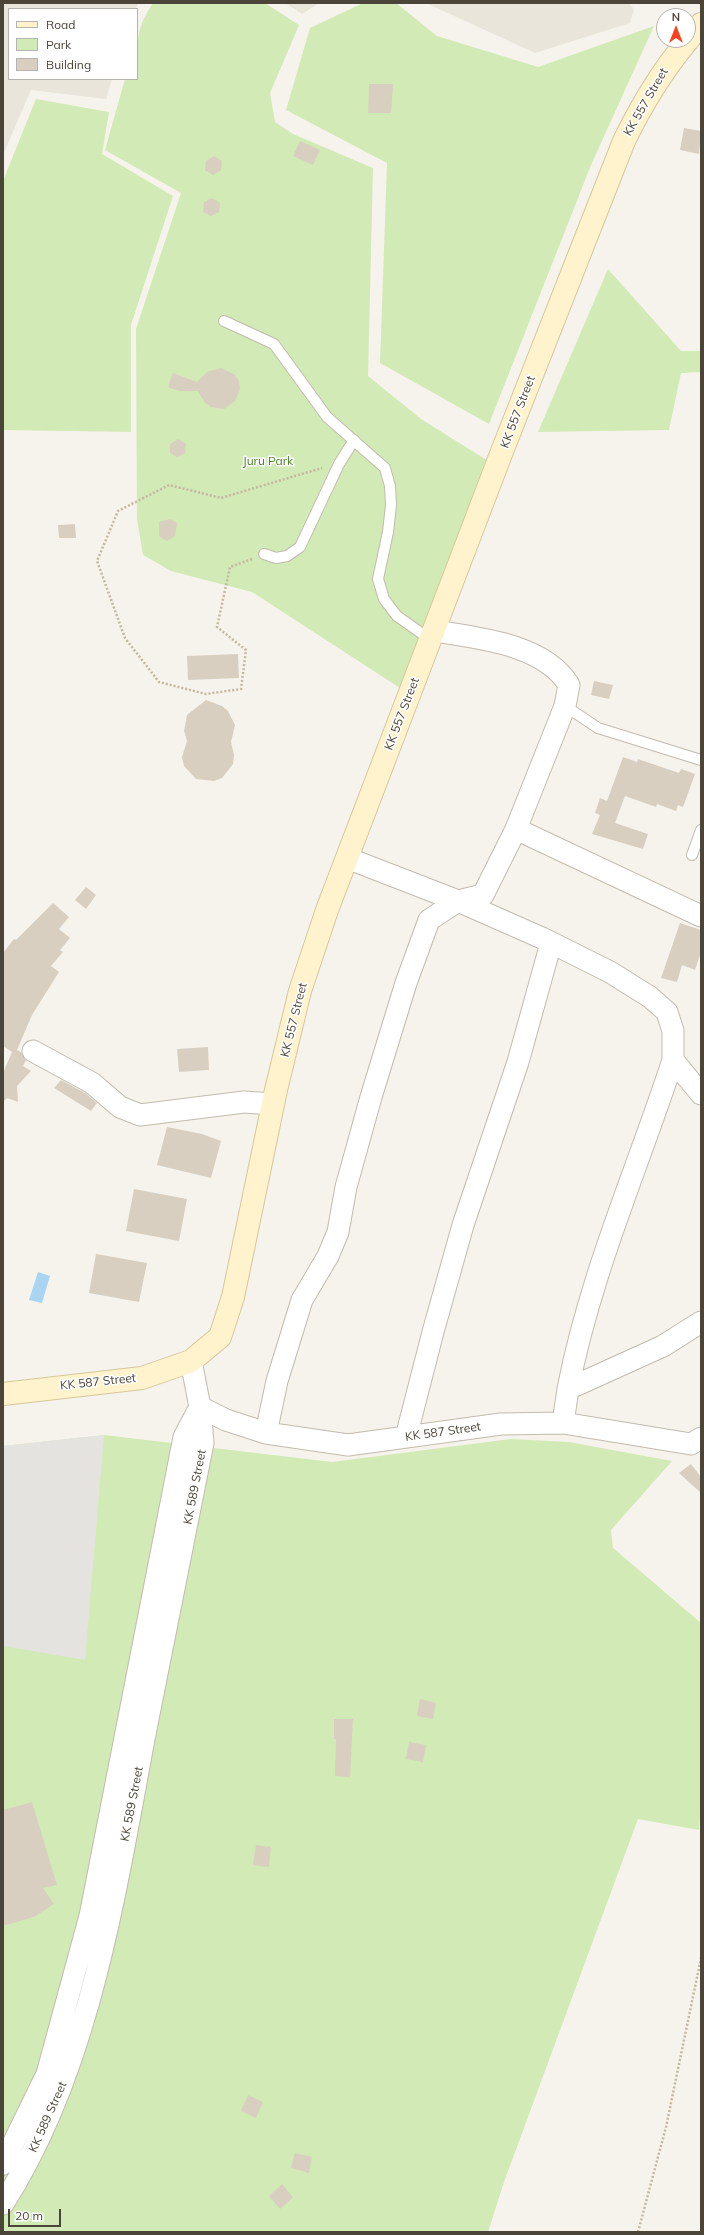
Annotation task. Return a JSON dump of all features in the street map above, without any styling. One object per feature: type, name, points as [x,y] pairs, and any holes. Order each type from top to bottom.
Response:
[{"type":"street","name":"KK 557 Street","points":[[191,1361],[220,1337],[234,1297],[273,1104],[300,991],[347,858],[624,141],[645,100],[669,63],[681,48]]},
{"type":"street","points":[[266,1433],[277,1381],[302,1300],[328,1256],[338,1232],[346,1187],[371,1097],[406,983],[426,927],[429,920],[458,901],[483,895],[516,830],[565,706],[568,685],[561,673],[541,658],[489,640],[432,636]]},
{"type":"street","points":[[516,830],[701,916]]},
{"type":"street","points":[[347,858],[458,901],[551,943],[610,972],[650,997],[667,1012],[673,1031],[673,1060],[652,1126],[602,1257],[577,1342],[568,1389],[564,1423]]},
{"type":"street","points":[[406,1437],[463,1225],[518,1062],[551,943]]},
{"type":"street","points":[[33,1051],[92,1083],[120,1107],[140,1115],[244,1102],[273,1104]]},
{"type":"street","points":[[673,1060],[701,1094]]},
{"type":"street","points":[[568,1389],[663,1346],[701,1322]]},
{"type":"street","points":[[191,1361],[200,1407]]},
{"type":"street","name":"KK 587 Street","points":[[3,1394],[142,1378],[191,1361]]},
{"type":"street","name":"KK 587 Street","points":[[200,1407],[226,1420],[266,1433],[348,1445],[501,1424],[564,1423],[696,1441]]},
{"type":"street","name":"KK 589 Street","points":[[3,2164],[47,2074],[90,1916],[184,1437],[200,1407]]},
{"type":"street","name":"KK 589 Street","points":[[3,2204],[25,2169],[65,2081],[96,1976],[127,1831],[203,1443],[200,1407]]},
{"type":"lane","points":[[224,322],[274,344],[327,417],[385,468],[390,486],[391,505],[388,532],[378,579],[384,599],[397,616],[432,636]]},
{"type":"lane","points":[[264,554],[276,558],[287,556],[300,547],[339,464],[354,440]]},
{"type":"lane","points":[[565,706],[598,728],[701,760]]},
{"type":"lane","points":[[692,856],[701,830]]},
{"type":"path","points":[[264,554],[230,567],[217,627],[246,650],[241,689],[206,694],[159,682],[125,638],[97,561],[118,511],[169,485],[221,498],[307,471],[339,464]]},
{"type":"path","points":[[638,2232],[666,2127],[701,1958]]},
{"type":"shaded area","points":[[3,3],[138,3],[136,8],[8,8],[8,80],[112,80],[106,99],[31,90],[3,155]]},
{"type":"shaded area","points":[[285,3],[319,3],[302,14]]},
{"type":"shaded area","points":[[426,3],[628,3],[634,9],[630,23],[535,53]]},
{"type":"shaded area","points":[[104,1435],[85,1660],[3,1646],[3,1446]]},
{"type":"green space","name":"Juru Park","points":[[153,3],[265,3],[299,25],[270,93],[275,122],[293,134],[373,168],[368,376],[421,419],[493,464],[400,688],[252,592],[171,571],[143,555],[137,519],[136,329],[181,193],[105,150],[125,80],[138,80],[138,39],[142,22]]},
{"type":"green space","points":[[363,3],[396,3],[437,36],[538,67],[654,26],[591,165],[489,424],[380,363],[387,163],[286,110],[310,28]]},
{"type":"green space","points":[[36,99],[109,112],[102,154],[173,196],[131,325],[131,432],[3,430],[3,181]]},
{"type":"green space","points":[[608,269],[681,351],[701,351],[701,372],[681,373],[669,430],[538,432]]},
{"type":"green space","points":[[104,1435],[332,1462],[511,1439],[569,1442],[672,1461],[611,1530],[613,1548],[701,1623],[701,1795],[699,1830],[638,1819],[504,2182],[488,2232],[3,2232],[3,1446]]},
{"type":"water","points":[[38,1272],[50,1276],[42,1303],[29,1300]]},
{"type":"building","points":[[369,84],[393,84],[391,113],[368,113]]},
{"type":"building","points":[[684,128],[701,131],[699,154],[680,150]]},
{"type":"building","points":[[300,141],[320,150],[313,165],[293,156]]},
{"type":"building","points":[[214,156],[222,161],[221,170],[213,175],[205,170],[206,161]]},
{"type":"building","points":[[212,198],[220,203],[219,212],[211,216],[203,212],[204,202]]},
{"type":"building","points":[[221,368],[234,374],[239,381],[240,389],[235,401],[224,409],[211,407],[205,403],[198,391],[179,391],[168,387],[173,373],[197,382],[207,372]]},
{"type":"building","points":[[178,439],[186,444],[185,453],[177,457],[170,453],[170,444]]},
{"type":"building","points":[[170,519],[177,523],[175,536],[167,541],[159,536],[159,522]]},
{"type":"building","points":[[75,524],[76,538],[59,538],[58,525]]},
{"type":"building","points":[[238,654],[239,678],[188,680],[187,656]]},
{"type":"building","points":[[594,681],[613,685],[609,699],[591,695]]},
{"type":"building","points":[[206,700],[222,706],[228,711],[235,725],[231,742],[234,755],[233,764],[222,778],[214,781],[196,779],[184,766],[182,757],[187,741],[184,731],[187,715]]},
{"type":"building","points":[[623,757],[637,762],[638,759],[679,773],[681,769],[695,774],[683,807],[678,805],[676,811],[657,804],[656,807],[625,796],[615,823],[648,834],[643,849],[592,834],[600,815],[595,813],[600,798],[607,801]]},
{"type":"building","points":[[86,887],[96,895],[86,909],[75,900]]},
{"type":"building","points":[[53,903],[69,917],[59,929],[70,938],[60,950],[63,952],[51,966],[59,972],[32,1015],[17,1050],[21,1052],[26,1060],[23,1066],[31,1071],[17,1086],[18,1102],[7,1098],[3,1102],[3,1073],[12,1052],[3,1046],[3,953],[14,939],[16,940]]},
{"type":"building","points":[[680,923],[701,930],[701,952],[695,970],[682,965],[677,982],[661,978]]},
{"type":"building","points":[[208,1047],[209,1070],[179,1072],[177,1049]]},
{"type":"building","points":[[61,1080],[85,1093],[97,1103],[91,1111],[54,1088]]},
{"type":"building","points":[[167,1127],[202,1134],[221,1141],[211,1178],[157,1165]]},
{"type":"building","points":[[134,1189],[187,1199],[179,1241],[126,1231]]},
{"type":"building","points":[[96,1254],[147,1263],[139,1302],[89,1293]]},
{"type":"building","points":[[691,1464],[701,1477],[701,1493],[679,1473]]},
{"type":"building","points":[[420,1699],[436,1703],[433,1719],[417,1716]]},
{"type":"building","points":[[334,1719],[353,1719],[350,1777],[335,1776],[336,1739],[334,1739]]},
{"type":"building","points":[[409,1742],[426,1745],[423,1762],[406,1759]]},
{"type":"building","points":[[32,1802],[57,1885],[43,1888],[54,1904],[34,1917],[3,1926],[3,1810]]},
{"type":"building","points":[[256,1845],[271,1847],[269,1867],[253,1865]]},
{"type":"building","points":[[248,2095],[263,2102],[256,2118],[241,2111]]},
{"type":"building","points":[[295,2153],[312,2157],[309,2173],[291,2168]]},
{"type":"building","points":[[282,2184],[293,2197],[280,2209],[269,2196]]}]
